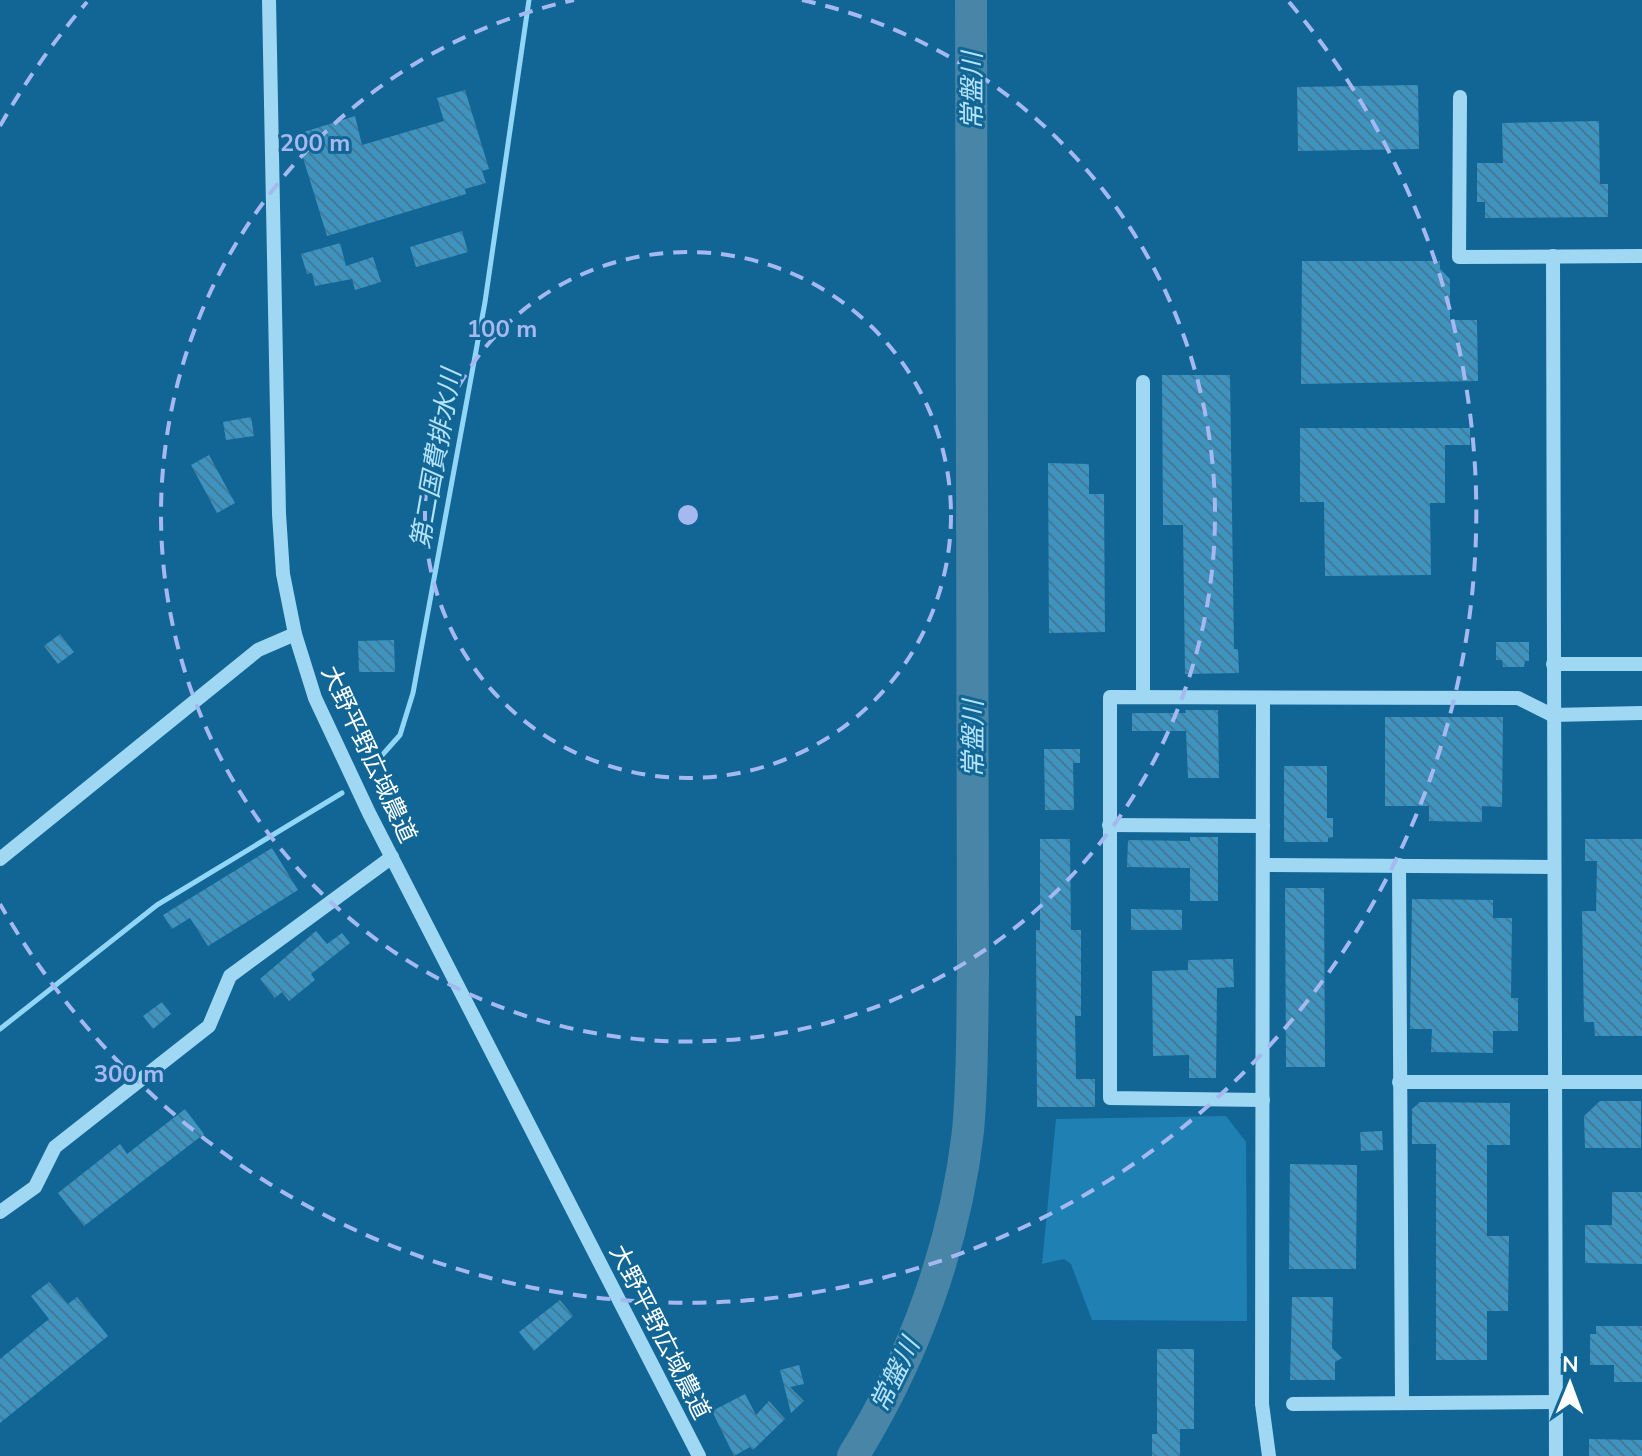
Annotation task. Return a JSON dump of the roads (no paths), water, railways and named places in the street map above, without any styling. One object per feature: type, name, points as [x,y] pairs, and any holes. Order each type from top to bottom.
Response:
[{"type":"street","name":"大野平野広域農道","points":[[269,0],[279,514],[283,574],[295,634],[315,698],[392,857],[699,1456]]},
{"type":"street","points":[[1460,97],[1459,257],[1642,256]]},
{"type":"street","points":[[1553,256],[1552,867],[1556,1456]]},
{"type":"street","points":[[1143,382],[1143,697]]},
{"type":"street","points":[[0,859],[258,650],[295,634]]},
{"type":"street","points":[[1553,664],[1642,664]]},
{"type":"street","points":[[1263,1100],[1110,1098],[1110,697],[1263,700],[1518,698],[1552,715],[1642,713]]},
{"type":"street","points":[[1263,700],[1262,1404],[1269,1456]]},
{"type":"street","points":[[1109,825],[1263,826]]},
{"type":"street","points":[[0,1212],[35,1187],[55,1147],[209,1026],[230,976],[392,857]]},
{"type":"street","points":[[1263,865],[1552,867]]},
{"type":"street","points":[[1399,865],[1402,1402]]},
{"type":"street","points":[[1399,1082],[1642,1082]]},
{"type":"street","points":[[1293,1404],[1556,1402]]},
{"type":"waterway","name":"第二国費排水川","points":[[369,770],[400,735],[413,693],[485,302],[529,0]]},
{"type":"waterway","name":"常盤川","points":[[853,1456],[895,1380],[928,1300],[953,1216],[968,1131],[973,972],[971,0]]},
{"type":"waterway","name":"第二国費排水川","points":[[0,1029],[157,905],[342,793]]}]
